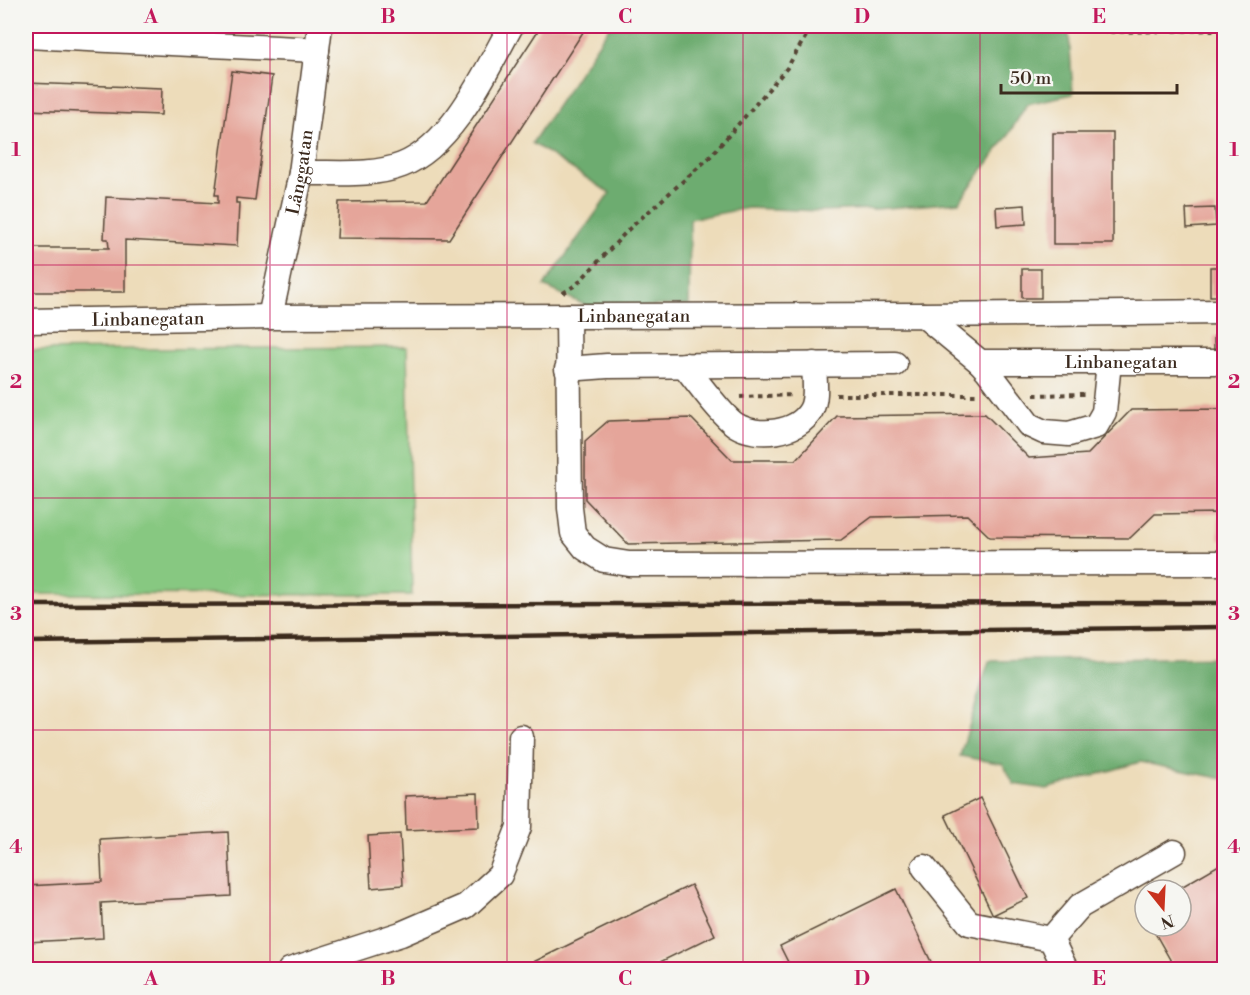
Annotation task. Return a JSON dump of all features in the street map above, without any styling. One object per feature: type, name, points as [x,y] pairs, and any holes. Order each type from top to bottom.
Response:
[{"type":"street","name":"Långgatan","points":[[270,317],[301,173],[320,26]]},
{"type":"street","points":[[301,173],[371,171],[402,165],[431,146],[462,114],[511,26]]},
{"type":"street","points":[[26,36],[317,50]]},
{"type":"street","name":"Linbanegatan","points":[[26,321],[270,317],[1224,312]]},
{"type":"street","points":[[923,315],[980,363],[1029,425],[1044,432],[1068,434],[1096,426],[1104,412],[1108,362]]},
{"type":"street","points":[[567,316],[570,508],[573,533],[585,548],[604,560],[629,564],[1224,563]]},
{"type":"street","name":"Linbanegatan","points":[[980,363],[1224,362]]},
{"type":"street","points":[[684,365],[734,424],[751,432],[797,426],[811,410],[815,395],[814,364]]},
{"type":"street","points":[[567,369],[684,365],[896,364]]},
{"type":"street","points":[[290,969],[401,934],[466,906],[500,875],[519,827],[521,737]]},
{"type":"street","points":[[1051,939],[1080,906],[1174,852]]},
{"type":"street","points":[[924,867],[969,923],[1051,939]]},
{"type":"street","points":[[1051,939],[1065,969]]},
{"type":"path","points":[[531,316],[577,284],[629,230],[709,158],[787,68],[812,26]]},
{"type":"path","points":[[1066,26],[1112,32],[1224,30]]},
{"type":"path","points":[[711,398],[1106,393]]},
{"type":"green space","points":[[610,26],[1060,26],[1069,34],[1073,94],[1027,104],[1007,137],[959,202],[820,211],[748,208],[690,219],[689,305],[589,307],[544,286],[610,193],[532,143]]},
{"type":"green space","points":[[407,347],[412,595],[26,594],[26,350]]},
{"type":"green space","points":[[1224,657],[1224,779],[1140,762],[1047,789],[1014,784],[1003,764],[960,756],[989,661]]},
{"type":"building","points":[[541,26],[587,26],[449,239],[337,238],[339,202],[427,201]]},
{"type":"building","points":[[232,71],[272,76],[255,200],[236,198],[236,203],[239,203],[237,246],[125,240],[125,292],[26,292],[26,248],[109,248],[108,239],[104,239],[106,197],[218,203],[218,195],[215,195]]},
{"type":"building","points":[[26,83],[162,88],[161,115],[26,110]]},
{"type":"building","points":[[1053,133],[1113,133],[1113,244],[1053,244]]},
{"type":"building","points":[[1025,205],[1026,224],[997,226],[996,207]]},
{"type":"building","points":[[1215,208],[1216,226],[1187,228],[1186,209]]},
{"type":"building","points":[[1210,267],[1224,267],[1224,296],[1210,296]]},
{"type":"building","points":[[1022,269],[1041,269],[1041,298],[1022,298]]},
{"type":"building","points":[[1214,336],[1224,336],[1224,348],[1214,349]]},
{"type":"building","points":[[1224,409],[1224,540],[1218,540],[1219,513],[1155,514],[1130,538],[990,537],[967,515],[872,517],[841,540],[628,544],[585,499],[585,441],[608,421],[691,418],[732,460],[796,460],[837,416],[985,414],[1029,458],[1088,454],[1131,410]]},
{"type":"building","points":[[478,793],[479,827],[406,830],[405,796]]},
{"type":"building","points":[[980,798],[1028,898],[993,915],[945,815]]},
{"type":"building","points":[[228,832],[231,896],[101,903],[103,938],[27,942],[26,886],[102,882],[100,839]]},
{"type":"building","points":[[400,834],[403,885],[371,888],[368,836]]},
{"type":"building","points":[[1224,862],[1224,970],[1176,970],[1158,938],[1193,938],[1193,880]]},
{"type":"building","points":[[691,885],[715,935],[644,970],[517,970]]},
{"type":"building","points":[[896,889],[935,970],[792,970],[780,946]]},
{"type":"railway","points":[[26,605],[1224,603]]},
{"type":"railway","points":[[26,642],[1224,627]]}]
